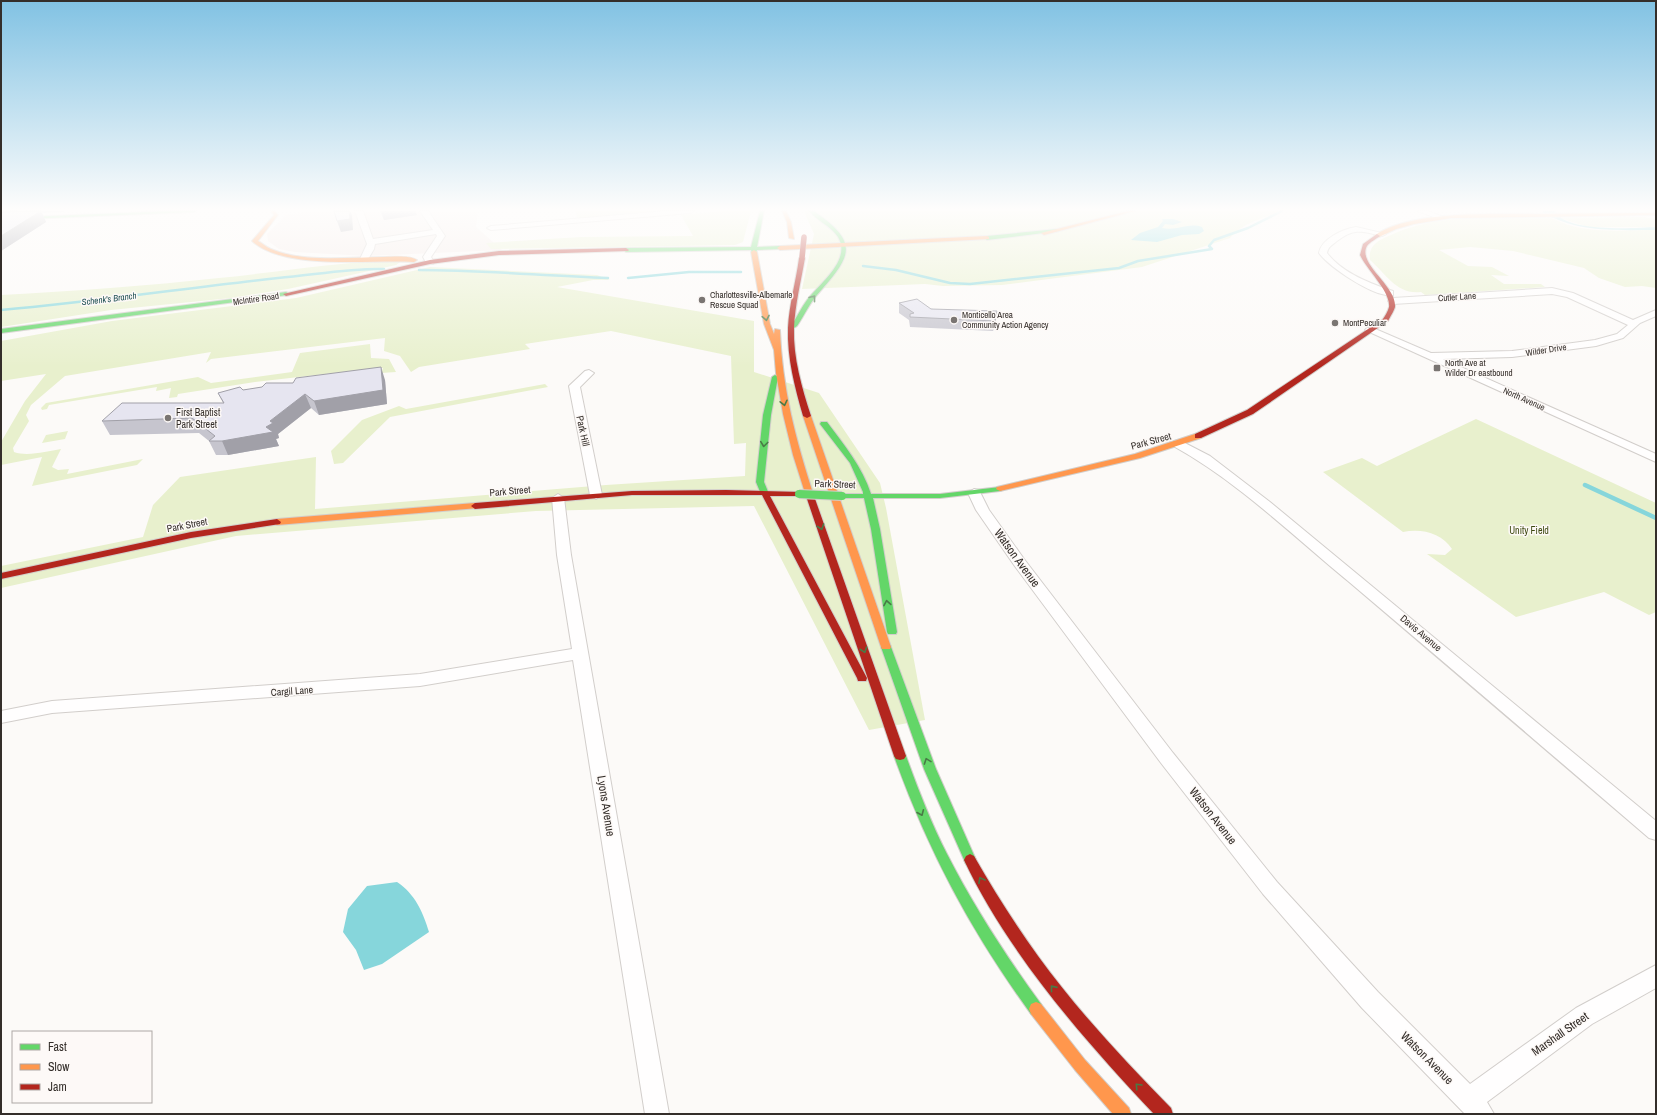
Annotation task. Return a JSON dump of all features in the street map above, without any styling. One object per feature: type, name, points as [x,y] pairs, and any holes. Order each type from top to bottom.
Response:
[{"type":"main road","name":"McIntire Road","points":[[1,332],[284,295],[425,263]]},
{"type":"main road","points":[[756,263],[766,324],[777,351]]},
{"type":"main road","points":[[801,263],[791,330],[792,355],[798,391],[903,696],[935,782],[960,841],[981,881],[1007,924],[1047,980],[1085,1028],[1165,1114]]},
{"type":"main road","points":[[791,330],[810,300],[838,267],[839,263]]},
{"type":"main road","points":[[1366,263],[1392,297]]},
{"type":"main road","name":"Park Street","points":[[1,576],[231,528],[277,522],[558,498],[679,491],[842,496],[923,496],[974,493],[1028,482],[1179,444],[1231,422],[1250,412],[1370,330],[1390,314],[1393,307],[1392,297]]},
{"type":"main road","points":[[778,318],[777,364],[781,391],[796,453],[916,802],[938,853],[967,908],[1004,967],[1039,1015],[1079,1065],[1123,1114]]},
{"type":"main road","points":[[777,364],[767,415],[760,482],[798,559],[894,736]]},
{"type":"main road","points":[[798,391],[857,469],[868,496],[874,518],[903,696]]},
{"type":"street","points":[[1331,263],[1363,283],[1392,297]]},
{"type":"street","name":"Cutler Lane","points":[[1392,297],[1552,291],[1570,295],[1634,324]]},
{"type":"street","name":"Wilder Drive","points":[[1428,356],[1512,354],[1596,343],[1626,333],[1634,324],[1656,313]]},
{"type":"street","points":[[1,335],[22,329]]},
{"type":"street","name":"North Avenue","points":[[1370,330],[1656,458]]},
{"type":"street","name":"Park Hill","points":[[589,373],[574,386],[596,495]]},
{"type":"street","name":"Davis Avenue","points":[[1179,444],[1200,454],[1265,505],[1448,656],[1656,832]]},
{"type":"street","name":"Watson Avenue","points":[[974,493],[983,510],[1019,562],[1167,758],[1270,888],[1370,1000],[1476,1107]]},
{"type":"street","name":"Lyons Avenue","points":[[558,498],[564,555],[657,1114]]},
{"type":"street","name":"Cargil Lane","points":[[1,717],[52,707],[420,680],[581,653]]},
{"type":"street","name":"Marshall Street","points":[[1476,1107],[1584,1016],[1656,976]]},
{"type":"green space","points":[[353,263],[399,263],[396,265],[288,289],[231,298],[111,310],[1,327],[1,295],[165,283],[241,276]]},
{"type":"green space","points":[[808,263],[1154,263],[1142,267],[1002,285],[943,286],[925,284],[802,289]]},
{"type":"green space","points":[[1373,263],[1463,263],[1468,266],[1492,267],[1509,276],[1491,275],[1504,284],[1541,284],[1545,287],[1425,295],[1421,292],[1405,290],[1387,277]]},
{"type":"green space","points":[[1563,263],[1656,263],[1656,288],[1642,286],[1625,287],[1599,278],[1584,268]]},
{"type":"green space","points":[[430,267],[597,275],[610,280],[593,280],[557,287],[754,321],[754,372],[819,393],[880,483],[886,508],[925,720],[869,730],[754,506],[536,511],[236,536],[1,588],[1,566],[143,537],[153,505],[180,477],[316,457],[315,509],[606,485],[745,476],[746,443],[734,444],[731,356],[611,331],[525,344],[530,349],[419,367],[411,372],[400,356],[384,351],[385,338],[211,359],[206,363],[211,352],[65,376],[31,405],[26,415],[29,421],[13,448],[14,452],[31,454],[61,449],[52,467],[58,470],[69,469],[67,474],[143,459],[137,465],[32,486],[42,457],[1,465],[1,442],[25,401],[46,374],[1,381],[1,341],[112,321],[296,298]]},
{"type":"green space","points":[[370,344],[371,358],[389,359],[396,372],[381,373],[383,368],[378,368],[255,382],[178,394],[177,397],[169,398],[171,388],[156,391],[157,387],[49,405],[47,409],[42,410],[41,408],[46,403],[198,377],[211,383],[292,372],[300,353]]},
{"type":"green space","points":[[545,384],[548,387],[390,417],[343,463],[334,464],[331,451],[362,420],[399,406],[406,409]]},
{"type":"green space","name":"Unity Field","points":[[1476,419],[1656,503],[1656,612],[1649,615],[1604,592],[1516,617],[1427,554],[1445,555],[1452,549],[1443,539],[1424,531],[1403,532],[1323,472],[1362,458],[1377,466]]},
{"type":"green space","points":[[68,431],[65,439],[42,443],[46,435]]},
{"type":"water","points":[[397,882],[409,892],[418,904],[429,932],[382,964],[364,970],[356,950],[343,932],[348,909],[367,886]]},
{"type":"building","points":[[917,299],[931,309],[997,311],[994,321],[910,317],[910,314],[914,313],[899,303]]},
{"type":"building","points":[[381,367],[383,390],[314,401],[305,394],[270,421],[273,423],[266,427],[273,432],[222,441],[209,441],[215,436],[192,418],[102,421],[122,403],[224,403],[218,393],[240,387],[243,390],[262,387],[266,383],[293,383],[296,378]]},
{"type":"waterway","name":"Schenk's Branch","points":[[863,266],[896,270],[950,283],[970,284],[1119,268],[1132,263]]},
{"type":"waterway","name":"Schenk's Branch","points":[[1,310],[331,272],[384,269]]},
{"type":"waterway","name":"Schenk's Branch","points":[[419,270],[608,278]]},
{"type":"waterway","name":"Schenk's Branch","points":[[628,278],[689,272],[741,272]]},
{"type":"waterway","points":[[1585,485],[1656,518]]},
{"type":"traffic: fast","points":[[794,326],[810,300],[832,275],[840,263]]},
{"type":"traffic: fast","points":[[1,331],[286,294]]},
{"type":"traffic: fast","points":[[765,494],[760,482],[767,415],[775,377]]},
{"type":"traffic: fast","points":[[824,424],[850,457],[867,492],[873,517],[881,567]]},
{"type":"traffic: fast","points":[[842,496],[940,496],[1000,489]]},
{"type":"traffic: fast","points":[[799,494],[842,496]]},
{"type":"traffic: fast","points":[[881,567],[892,632]]},
{"type":"traffic: fast","points":[[886,647],[930,769],[970,860]]},
{"type":"traffic: fast","points":[[900,756],[927,824],[958,888],[994,949],[1036,1009]]},
{"type":"traffic: slow","points":[[756,263],[767,324],[776,348]]},
{"type":"traffic: slow","points":[[777,330],[779,373],[782,394],[791,435],[810,496]]},
{"type":"traffic: slow","points":[[807,416],[886,647]]},
{"type":"traffic: slow","points":[[1000,489],[1137,456],[1198,436]]},
{"type":"traffic: slow","points":[[277,522],[475,506]]},
{"type":"traffic: slow","points":[[1036,1009],[1080,1065],[1123,1114]]},
{"type":"traffic: jam","points":[[286,294],[425,263]]},
{"type":"traffic: jam","points":[[801,263],[793,311],[791,339],[795,373],[807,416]]},
{"type":"traffic: jam","points":[[1198,436],[1250,412],[1386,320],[1392,307],[1390,296],[1384,285],[1367,263]]},
{"type":"traffic: jam","points":[[475,506],[632,493],[726,492],[799,494]]},
{"type":"traffic: jam","points":[[765,494],[839,636]]},
{"type":"traffic: jam","points":[[810,496],[900,756]]},
{"type":"traffic: jam","points":[[1,576],[191,535],[277,522]]},
{"type":"traffic: jam","points":[[839,636],[862,678]]},
{"type":"traffic: jam","points":[[970,860],[1011,929],[1058,994],[1110,1055],[1165,1114]]},
{"type":"place","name":"Charlottesville-Albemarle Rescue Squad","points":[[702,300]]},
{"type":"place","name":"Monticello Area Community Action Agency","points":[[954,320]]},
{"type":"place","name":"MontPeculiar","points":[[1335,323]]},
{"type":"place","name":"North Ave at Wilder Dr eastbound","points":[[1437,368]]},
{"type":"place","name":"First Baptist Park Street","points":[[168,418]]}]
